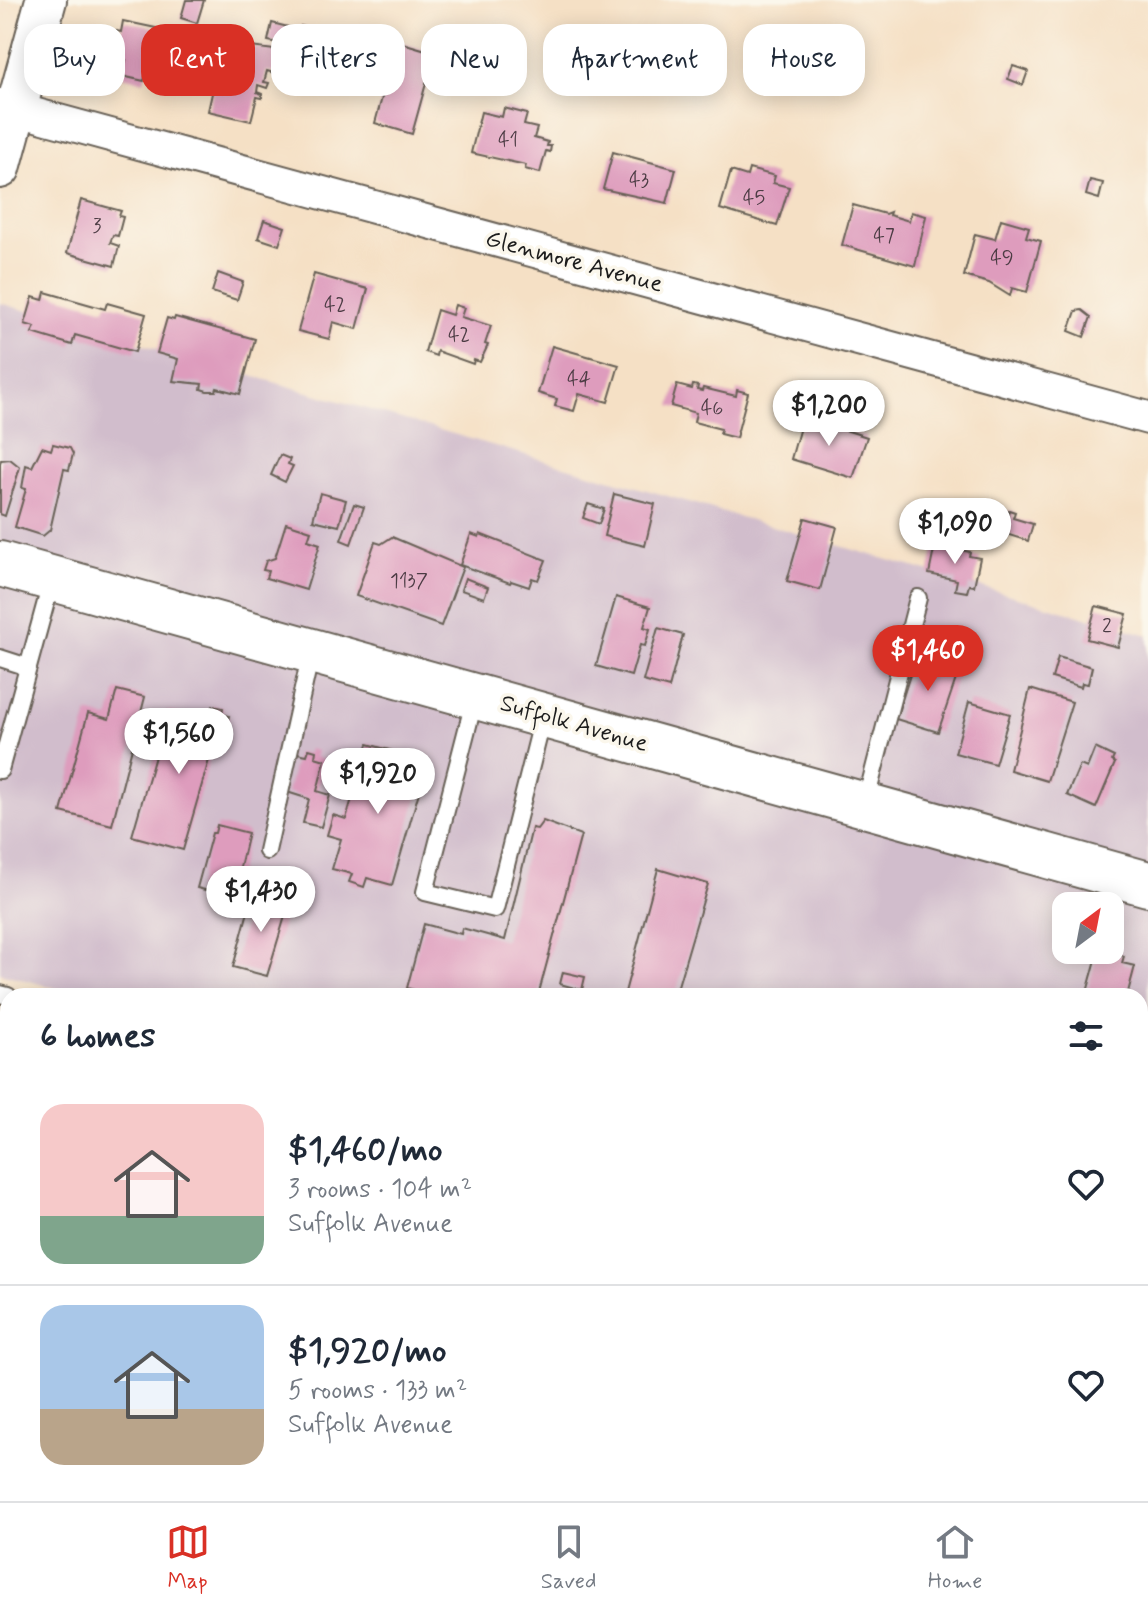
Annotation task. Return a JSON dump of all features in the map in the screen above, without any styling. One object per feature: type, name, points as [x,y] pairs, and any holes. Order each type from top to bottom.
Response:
[{"type":"main road","name":"Suffolk Avenue","points":[[0,564],[1148,884]]},
{"type":"street","points":[[0,168],[8,108],[46,0]]},
{"type":"street","name":"Glenmore Avenue","points":[[8,108],[1148,418]]},
{"type":"lane","points":[[0,770],[53,579]]},
{"type":"lane","points":[[865,805],[918,598]]},
{"type":"lane","points":[[267,851],[312,651]]},
{"type":"lane","points":[[0,658],[28,667]]},
{"type":"lane","points":[[475,697],[425,892],[495,909],[544,716]]},
{"type":"shaded area","points":[[0,303],[1148,635],[1148,988],[55,988],[0,973]]},
{"type":"building","points":[[186,0],[204,0],[197,23],[181,18]]},
{"type":"building","points":[[123,21],[141,25],[141,80],[125,77],[125,24]]},
{"type":"building","points":[[405,44],[421,49],[422,96],[412,134],[375,123],[382,96],[405,96]]},
{"type":"building","points":[[255,48],[271,50],[271,72],[267,71],[264,82],[269,83],[267,88],[258,85],[257,92],[262,94],[262,98],[257,97],[251,121],[208,111],[211,96],[255,96]]},
{"type":"building","points":[[1013,66],[1028,71],[1023,85],[1008,79]]},
{"type":"building","points":[[504,108],[527,114],[524,125],[537,128],[534,138],[551,146],[550,152],[546,151],[540,173],[525,169],[526,165],[471,153],[481,112],[502,117]]},
{"type":"building","points":[[613,152],[676,169],[667,203],[603,189]]},
{"type":"building","points":[[749,169],[775,176],[773,183],[789,187],[777,226],[720,209],[731,171],[747,176]]},
{"type":"building","points":[[1090,180],[1103,183],[1099,199],[1086,195]]},
{"type":"building","points":[[81,200],[121,211],[119,216],[123,217],[118,236],[113,235],[110,243],[119,246],[114,266],[67,253]]},
{"type":"building","points":[[853,205],[885,214],[890,212],[889,215],[909,221],[911,212],[926,216],[915,266],[842,245]]},
{"type":"building","points":[[1001,219],[1029,227],[1026,237],[1041,241],[1027,292],[1012,288],[1010,296],[989,283],[964,276],[975,234],[995,239]]},
{"type":"building","points":[[264,220],[285,227],[279,245],[258,238]]},
{"type":"building","points":[[218,273],[243,282],[237,300],[212,292]]},
{"type":"building","points":[[314,274],[368,289],[357,329],[333,322],[329,339],[298,331]]},
{"type":"building","points":[[45,292],[105,309],[107,303],[146,314],[135,352],[75,335],[72,345],[32,333],[35,327],[25,324],[33,297],[43,300]]},
{"type":"building","points":[[455,305],[464,308],[461,317],[491,326],[485,344],[488,345],[480,362],[474,360],[473,364],[437,351],[436,356],[425,352],[437,310],[452,315]]},
{"type":"building","points":[[1082,310],[1091,317],[1084,337],[1069,331],[1076,311]]},
{"type":"building","points":[[175,317],[255,339],[240,394],[217,388],[216,391],[207,391],[201,389],[202,384],[173,381],[178,359],[157,353],[167,318],[174,320]]},
{"type":"building","points":[[552,346],[619,365],[608,402],[579,394],[574,411],[555,406],[557,399],[538,393]]},
{"type":"building","points":[[677,385],[692,389],[693,385],[698,386],[697,390],[702,391],[703,388],[736,396],[737,390],[748,393],[736,438],[720,434],[721,429],[694,422],[696,413],[671,406]]},
{"type":"building","points":[[807,418],[867,437],[853,478],[791,459],[802,420]]},
{"type":"building","points":[[53,444],[70,448],[73,454],[69,470],[64,469],[50,530],[43,536],[15,527],[26,489],[22,488],[26,465],[32,467],[42,447],[51,450]]},
{"type":"building","points":[[280,455],[290,459],[288,464],[293,466],[285,482],[271,475]]},
{"type":"building","points":[[10,459],[20,467],[5,516],[0,514],[0,463],[1,460]]},
{"type":"building","points":[[320,493],[346,500],[339,526],[313,520]]},
{"type":"building","points":[[614,494],[655,504],[645,546],[604,536]]},
{"type":"building","points":[[354,504],[364,507],[351,544],[341,540]]},
{"type":"building","points":[[588,504],[604,509],[599,524],[583,518]]},
{"type":"building","points":[[1009,510],[1015,512],[1013,518],[1033,524],[1028,541],[1006,534],[1003,529]]},
{"type":"building","points":[[805,518],[837,527],[820,590],[787,581]]},
{"type":"building","points":[[286,523],[311,531],[308,540],[320,544],[306,590],[266,578],[268,571],[263,570],[266,561],[275,558]]},
{"type":"building","points":[[471,534],[479,537],[480,534],[546,560],[538,580],[532,578],[529,587],[460,565]]},
{"type":"building","points":[[392,537],[463,567],[441,626],[356,596],[375,542],[381,544]]},
{"type":"building","points":[[935,545],[970,552],[969,556],[980,558],[974,586],[969,585],[967,592],[955,590],[957,580],[929,574]]},
{"type":"building","points":[[465,578],[488,587],[484,598],[461,590]]},
{"type":"building","points":[[616,597],[650,607],[644,627],[650,629],[645,646],[640,645],[631,676],[596,666]]},
{"type":"building","points":[[1096,606],[1127,614],[1118,647],[1087,639]]},
{"type":"building","points":[[658,628],[683,635],[669,688],[643,681]]},
{"type":"building","points":[[917,653],[960,667],[938,732],[896,719]]},
{"type":"building","points":[[1058,657],[1092,667],[1088,684],[1082,683],[1081,687],[1052,678]]},
{"type":"building","points":[[1030,689],[1072,702],[1047,781],[1010,770]]},
{"type":"building","points":[[117,690],[145,697],[112,825],[61,812],[88,713],[109,719]]},
{"type":"building","points":[[969,702],[1010,714],[995,764],[955,753]]},
{"type":"building","points":[[213,706],[223,708],[222,714],[229,716],[218,755],[211,753],[183,850],[132,836],[168,711],[201,720],[205,710],[211,712]]},
{"type":"building","points":[[368,744],[428,761],[392,885],[367,878],[364,887],[349,882],[352,874],[332,869],[341,839],[327,835],[333,815],[346,819]]},
{"type":"building","points":[[1095,748],[1114,757],[1112,761],[1115,763],[1096,808],[1067,795],[1080,765],[1087,768]]},
{"type":"building","points":[[309,749],[316,751],[315,757],[325,760],[317,791],[330,795],[321,827],[303,823],[309,799],[287,792],[297,753],[307,755]]},
{"type":"building","points":[[543,821],[581,835],[540,988],[407,988],[424,924],[461,934],[462,928],[505,940],[532,828],[537,829]]},
{"type":"building","points":[[217,825],[248,833],[233,897],[197,888]]},
{"type":"building","points":[[658,869],[708,884],[677,988],[626,988]]},
{"type":"building","points":[[253,893],[289,903],[267,976],[233,967]]},
{"type":"building","points":[[1095,964],[1135,966],[1129,988],[1088,988]]},
{"type":"building","points":[[563,972],[585,977],[582,988],[560,984]]}]
